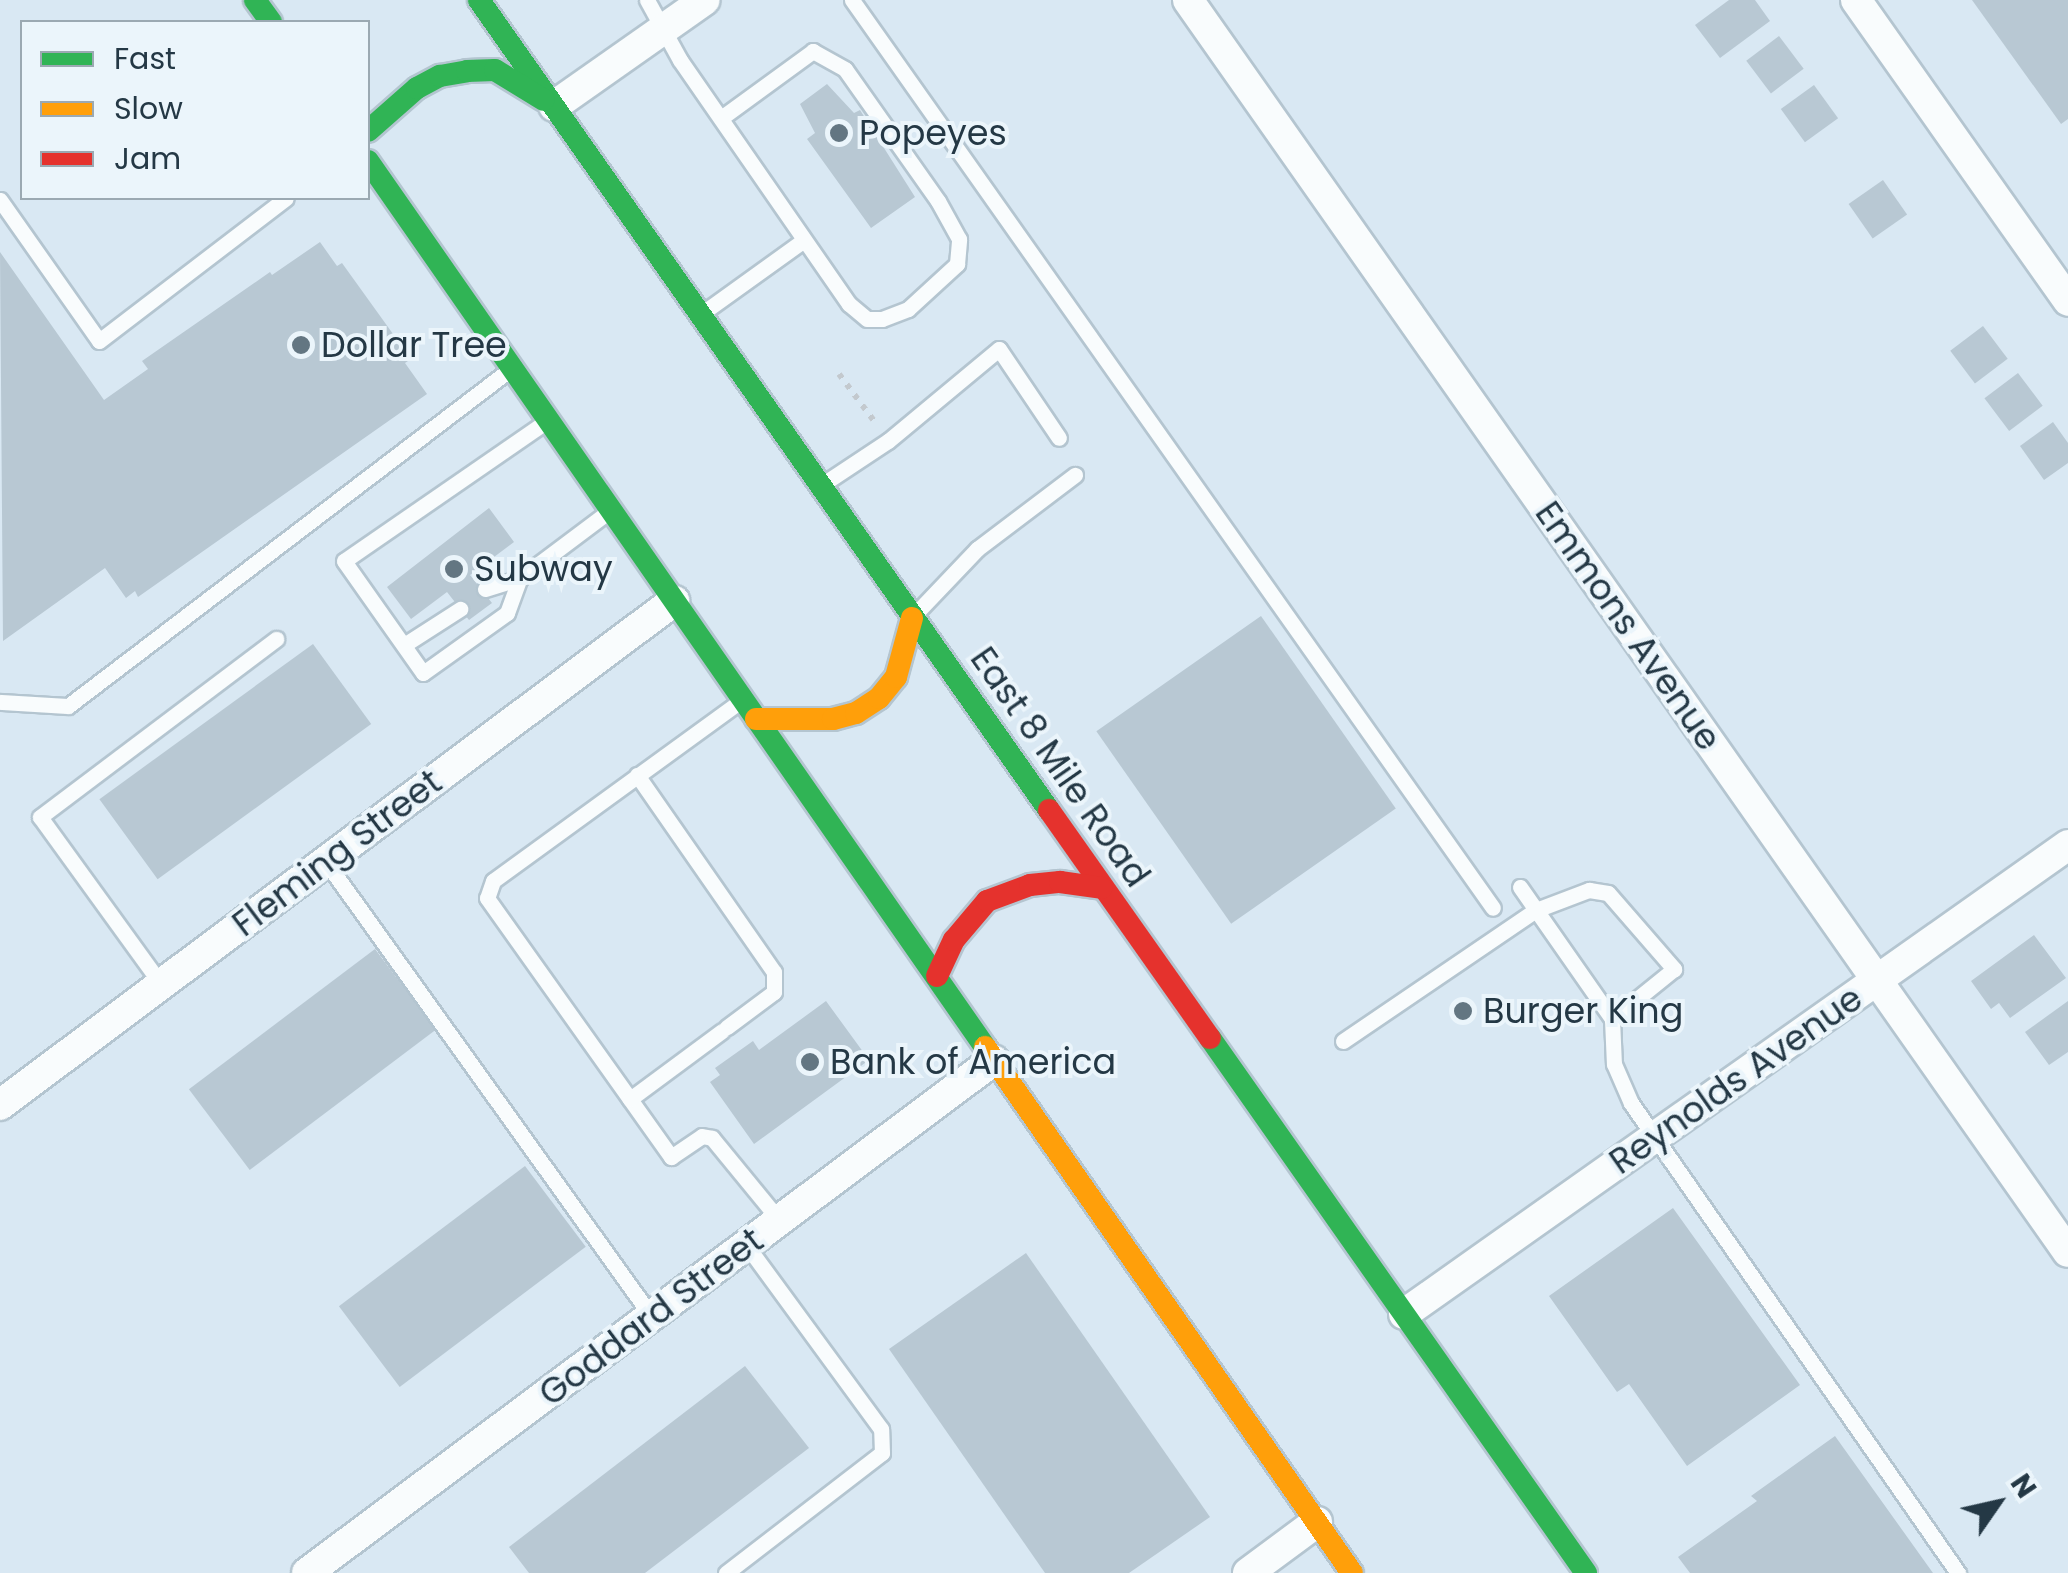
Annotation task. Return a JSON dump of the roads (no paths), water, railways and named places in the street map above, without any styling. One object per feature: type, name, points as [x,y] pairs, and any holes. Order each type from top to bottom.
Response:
[{"type":"highway","name":"East 8 Mile Road","points":[[479,0],[1586,1573]]},
{"type":"highway","points":[[370,128],[416,88],[440,76],[466,71],[495,70],[554,106]]},
{"type":"highway","points":[[370,164],[1352,1573]]},
{"type":"highway","points":[[756,719],[832,720],[856,713],[878,698],[896,678],[912,618]]},
{"type":"highway","points":[[937,976],[954,940],[987,901],[1030,885],[1060,882],[1102,888]]},
{"type":"street","points":[[554,106],[705,0]]},
{"type":"street","name":"Emmons Avenue","points":[[1188,0],[2068,1252]]},
{"type":"street","points":[[1856,0],[2068,301]]},
{"type":"street","name":"Fleming Street","points":[[0,1105],[674,601]]},
{"type":"street","name":"Reynolds Avenue","points":[[1404,1314],[2068,844]]},
{"type":"street","name":"Goddard Street","points":[[308,1573],[994,1060]]},
{"type":"street","points":[[1248,1573],[1317,1522]]},
{"type":"lane","points":[[647,0],[666,28],[680,60],[804,240],[849,304],[867,319],[908,309],[957,264],[958,239],[938,201],[844,69],[813,52],[720,118]]},
{"type":"lane","points":[[852,0],[1493,908]]},
{"type":"lane","points":[[0,200],[99,341],[283,200]]},
{"type":"lane","points":[[700,314],[804,240]]},
{"type":"lane","points":[[822,486],[888,441],[999,349],[1059,438]]},
{"type":"lane","points":[[0,702],[68,706],[512,368]]},
{"type":"lane","points":[[520,578],[507,612],[423,673],[344,562],[548,420]]},
{"type":"lane","points":[[912,618],[977,549],[1075,476]]},
{"type":"lane","points":[[486,589],[520,578],[610,510]]},
{"type":"lane","points":[[404,646],[460,609]]},
{"type":"lane","points":[[162,984],[40,817],[276,639]]},
{"type":"lane","points":[[742,699],[493,880],[487,898],[671,1157],[702,1136],[712,1138],[780,1221]]},
{"type":"lane","points":[[630,1100],[774,992],[774,972],[637,775]]},
{"type":"lane","points":[[326,862],[652,1316]]},
{"type":"lane","points":[[1520,887],[1612,1019],[1620,1080],[1654,1136],[1958,1573]]},
{"type":"lane","points":[[1343,1041],[1536,910],[1580,892],[1604,891],[1673,965],[1670,975],[1612,1019]]},
{"type":"lane","points":[[726,1573],[882,1453],[881,1428],[747,1246]]},
{"type":"place","name":"Popeyes","points":[[839,133]]},
{"type":"place","name":"Dollar Tree","points":[[301,345]]},
{"type":"place","name":"Subway","points":[[454,569]]},
{"type":"place","name":"Burger King","points":[[1463,1011]]},
{"type":"place","name":"Bank of America","points":[[810,1062]]}]
